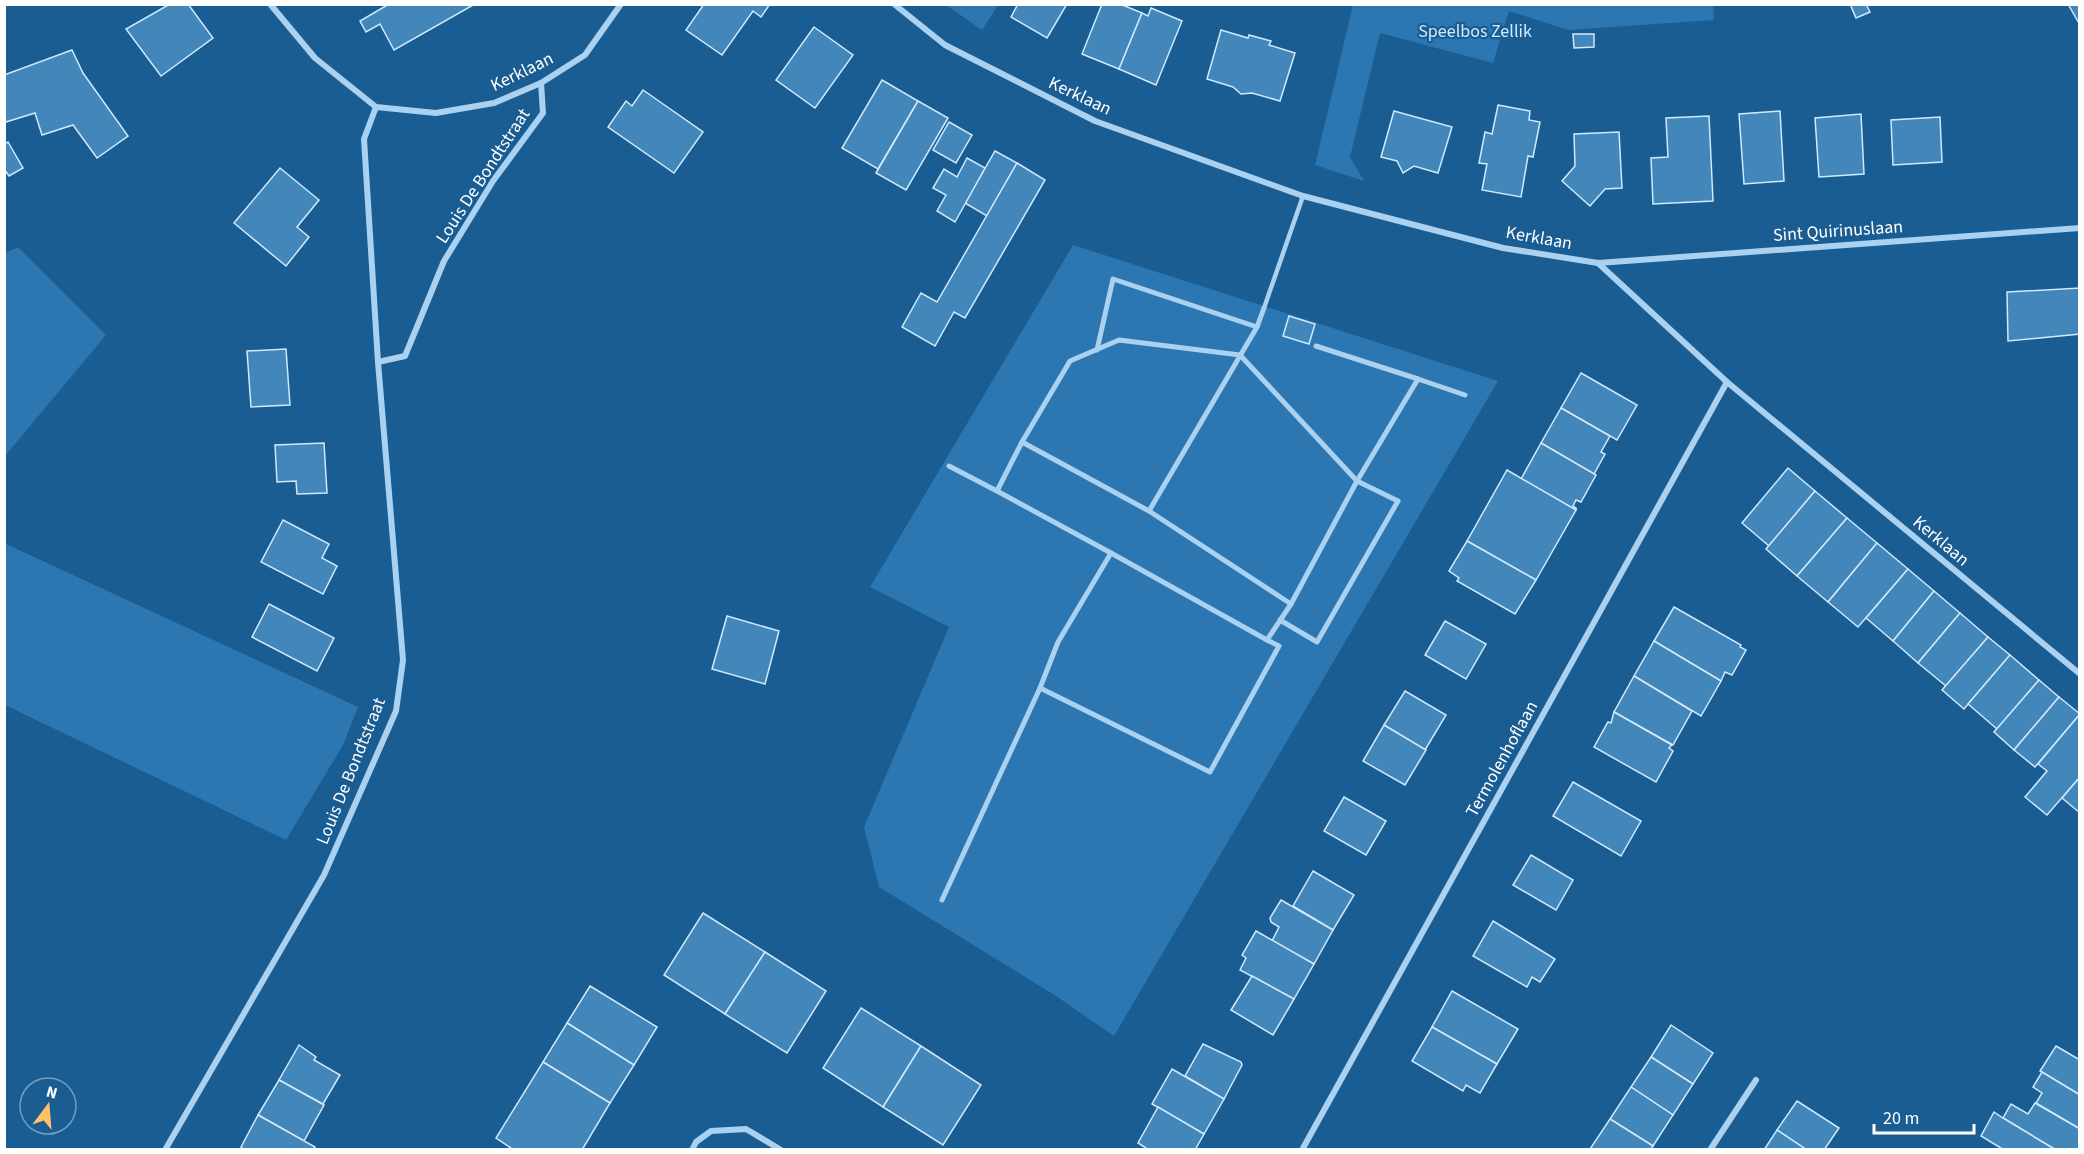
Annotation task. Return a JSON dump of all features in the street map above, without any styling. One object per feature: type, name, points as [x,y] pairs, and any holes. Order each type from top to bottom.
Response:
[{"type":"street","points":[[270,4],[315,58],[376,107]]},
{"type":"street","name":"Kerklaan","points":[[376,107],[436,113],[494,103],[541,83],[585,55],[621,4]]},
{"type":"street","name":"Kerklaan","points":[[894,4],[945,45],[1095,121],[1303,196],[1503,248],[1598,263],[1727,382],[2079,674]]},
{"type":"street","name":"Louis De Bondtstraat","points":[[378,362],[405,356],[444,261],[493,181],[543,113],[541,83]]},
{"type":"street","name":"Louis De Bondtstraat","points":[[165,1149],[324,874],[396,711],[403,660],[378,362],[364,139],[376,107]]},
{"type":"street","name":"Sint Quirinuslaan","points":[[1598,263],[2079,228]]},
{"type":"street","points":[[1097,350],[1113,279],[1257,327]]},
{"type":"street","points":[[1149,511],[1257,327],[1264,308]]},
{"type":"street","points":[[997,491],[1022,442],[1070,361],[1119,340],[1240,355],[1357,481],[1398,501],[1317,642],[1280,620]]},
{"type":"street","points":[[1316,346],[1465,395]]},
{"type":"street","points":[[1267,640],[1291,604],[1357,481],[1418,379]]},
{"type":"street","name":"Termolenhoflaan","points":[[1302,1149],[1727,382]]},
{"type":"street","points":[[1022,442],[1149,511],[1291,604]]},
{"type":"street","points":[[949,466],[1279,646],[1210,772],[1040,688]]},
{"type":"street","points":[[942,900],[1040,688],[1058,642],[1111,553]]},
{"type":"street","points":[[1710,1149],[1755,1080]]},
{"type":"street","points":[[692,1149],[696,1142],[711,1131],[746,1129],[781,1149]]},
{"type":"lane","points":[[1264,308],[1303,196]]},
{"type":"green space","name":"Speelbos Zellik","points":[[1713,4],[1714,20],[1568,30],[1509,11],[1493,63],[1380,33],[1350,157],[1364,181],[1315,165],[1353,5]]},
{"type":"green space","points":[[946,5],[998,5],[982,30]]},
{"type":"green space","points":[[1073,245],[1498,381],[1114,1036],[1056,996],[879,887],[864,827],[949,627],[870,587]]},
{"type":"green space","points":[[18,247],[106,335],[5,456],[5,253]]},
{"type":"green space","points":[[4,543],[358,707],[343,745],[286,840],[5,705]]},
{"type":"building","points":[[170,4],[188,4],[213,38],[161,76],[126,29]]},
{"type":"building","points":[[389,4],[475,4],[394,50],[380,24],[366,32],[360,21]]},
{"type":"building","points":[[704,4],[770,4],[761,17],[753,11],[722,55],[686,30]]},
{"type":"building","points":[[1018,4],[1067,4],[1047,38],[1011,17]]},
{"type":"building","points":[[1102,4],[1120,4],[1142,13],[1119,69],[1082,54]]},
{"type":"building","points":[[1850,4],[1866,4],[1870,12],[1856,18]]},
{"type":"building","points":[[2068,4],[2080,4],[2080,25]]},
{"type":"building","points":[[1151,8],[1182,21],[1156,85],[1119,69],[1142,13],[1148,16]]},
{"type":"building","points":[[814,27],[853,55],[815,108],[776,80]]},
{"type":"building","points":[[1221,30],[1248,38],[1249,35],[1271,41],[1269,45],[1295,53],[1280,101],[1252,93],[1241,94],[1233,87],[1207,79]]},
{"type":"building","points":[[1573,34],[1594,34],[1594,47],[1574,48]]},
{"type":"building","points":[[72,50],[83,73],[128,136],[97,158],[73,125],[42,135],[35,113],[6,122],[4,117],[4,75]]},
{"type":"building","points":[[882,80],[918,101],[878,169],[842,148]]},
{"type":"building","points":[[643,90],[703,132],[674,173],[608,127],[626,101],[632,106]]},
{"type":"building","points":[[918,101],[948,118],[906,190],[876,173]]},
{"type":"building","points":[[1498,105],[1530,111],[1529,120],[1540,122],[1533,157],[1528,156],[1521,197],[1482,190],[1487,164],[1479,163],[1485,132],[1492,134]]},
{"type":"building","points":[[1394,111],[1452,127],[1438,173],[1414,166],[1403,173],[1397,161],[1381,157]]},
{"type":"building","points":[[1780,111],[1784,181],[1744,184],[1739,114]]},
{"type":"building","points":[[1861,114],[1864,174],[1819,177],[1815,118]]},
{"type":"building","points":[[1709,116],[1713,201],[1653,204],[1651,158],[1668,157],[1666,118]]},
{"type":"building","points":[[1940,117],[1942,162],[1893,165],[1891,120]]},
{"type":"building","points":[[949,122],[972,135],[956,163],[933,150]]},
{"type":"building","points":[[1619,132],[1622,188],[1605,189],[1590,206],[1562,181],[1575,166],[1574,134]]},
{"type":"building","points":[[8,142],[23,168],[9,176],[4,169],[4,144]]},
{"type":"building","points":[[995,151],[1017,163],[987,216],[965,203]]},
{"type":"building","points":[[967,158],[985,168],[955,222],[937,211],[946,195],[933,188],[944,169],[957,177]]},
{"type":"building","points":[[1017,163],[1045,180],[965,318],[954,312],[935,346],[902,327],[921,293],[937,302]]},
{"type":"building","points":[[280,168],[319,200],[297,227],[309,237],[286,266],[234,223]]},
{"type":"building","points":[[2080,288],[2080,334],[2008,341],[2007,292]]},
{"type":"building","points":[[1289,316],[1315,324],[1309,344],[1283,336]]},
{"type":"building","points":[[286,349],[290,405],[251,407],[247,351]]},
{"type":"building","points":[[1581,373],[1637,405],[1617,440],[1561,408]]},
{"type":"building","points":[[1561,408],[1610,436],[1601,452],[1605,454],[1594,474],[1541,443]]},
{"type":"building","points":[[324,443],[327,493],[297,494],[296,481],[277,482],[275,445]]},
{"type":"building","points":[[1541,443],[1596,475],[1581,502],[1576,500],[1573,506],[1576,510],[1521,479]]},
{"type":"building","points":[[1788,468],[1815,491],[1769,546],[1742,523]]},
{"type":"building","points":[[1507,470],[1576,510],[1536,580],[1467,541]]},
{"type":"building","points":[[1815,491],[1847,518],[1797,576],[1766,549]]},
{"type":"building","points":[[1847,518],[1877,543],[1828,602],[1797,576]]},
{"type":"building","points":[[283,520],[329,544],[322,558],[337,566],[323,594],[261,562]]},
{"type":"building","points":[[1467,541],[1536,580],[1515,614],[1457,581],[1459,578],[1449,571]]},
{"type":"building","points":[[1877,543],[1908,569],[1858,627],[1828,602]]},
{"type":"building","points":[[1908,569],[1934,591],[1893,641],[1866,618]]},
{"type":"building","points":[[1934,591],[1960,613],[1918,663],[1893,641]]},
{"type":"building","points":[[269,604],[334,638],[317,671],[252,637]]},
{"type":"building","points":[[1674,607],[1746,650],[1732,675],[1725,672],[1721,681],[1654,641]]},
{"type":"building","points":[[1960,613],[1988,637],[1946,686],[1918,663]]},
{"type":"building","points":[[727,616],[779,631],[765,684],[712,669]]},
{"type":"building","points":[[1445,621],[1486,644],[1466,679],[1425,655]]},
{"type":"building","points":[[1988,637],[2010,655],[1964,709],[1942,690]]},
{"type":"building","points":[[1654,641],[1721,681],[1701,716],[1634,676]]},
{"type":"building","points":[[2010,655],[2039,680],[1997,729],[1968,704]]},
{"type":"building","points":[[1634,676],[1692,711],[1673,745],[1614,712]]},
{"type":"building","points":[[2039,680],[2059,697],[2014,750],[1994,732]]},
{"type":"building","points":[[1405,691],[1446,715],[1425,750],[1384,725]]},
{"type":"building","points":[[2059,697],[2080,714],[2035,767],[2014,750]]},
{"type":"building","points":[[1614,712],[1672,745],[1669,748],[1673,751],[1656,782],[1594,747],[1608,722],[1611,723]]},
{"type":"building","points":[[2080,714],[2080,777],[2047,815],[2025,797],[2047,771],[2038,764]]},
{"type":"building","points":[[1384,725],[1426,750],[1405,785],[1363,761]]},
{"type":"building","points":[[2080,777],[2080,813],[2062,798]]},
{"type":"building","points":[[1573,782],[1641,821],[1621,856],[1553,816]]},
{"type":"building","points":[[1344,797],[1386,821],[1366,855],[1324,831]]},
{"type":"building","points":[[1531,855],[1573,880],[1556,910],[1513,885]]},
{"type":"building","points":[[1313,871],[1354,895],[1333,930],[1293,906]]},
{"type":"building","points":[[1281,900],[1333,930],[1314,964],[1272,941],[1279,927],[1271,922],[1270,918]]},
{"type":"building","points":[[703,913],[765,952],[725,1014],[664,975]]},
{"type":"building","points":[[1493,921],[1555,959],[1540,982],[1532,977],[1527,987],[1473,956]]},
{"type":"building","points":[[1256,931],[1314,964],[1294,999],[1240,970],[1246,958],[1242,955]]},
{"type":"building","points":[[765,952],[826,991],[787,1053],[725,1014]]},
{"type":"building","points":[[1252,976],[1294,999],[1273,1035],[1231,1010]]},
{"type":"building","points":[[590,986],[657,1027],[634,1065],[567,1023]]},
{"type":"building","points":[[1452,991],[1518,1029],[1497,1064],[1432,1027]]},
{"type":"building","points":[[861,1008],[921,1046],[883,1107],[823,1068]]},
{"type":"building","points":[[567,1023],[634,1065],[610,1103],[543,1062]]},
{"type":"building","points":[[1671,1025],[1713,1053],[1693,1084],[1651,1057]]},
{"type":"building","points":[[1432,1027],[1497,1064],[1480,1093],[1466,1085],[1463,1091],[1412,1061]]},
{"type":"building","points":[[1203,1044],[1241,1062],[1242,1065],[1224,1099],[1185,1076]]},
{"type":"building","points":[[299,1045],[316,1057],[314,1060],[340,1075],[323,1104],[279,1080]]},
{"type":"building","points":[[921,1046],[981,1085],[943,1145],[883,1107]]},
{"type":"building","points":[[2056,1046],[2080,1060],[2080,1095],[2040,1071]]},
{"type":"building","points":[[1651,1057],[1693,1084],[1673,1115],[1631,1087]]},
{"type":"building","points":[[543,1062],[610,1103],[582,1150],[514,1150],[496,1138]]},
{"type":"building","points":[[1172,1069],[1224,1099],[1204,1134],[1152,1104]]},
{"type":"building","points":[[2042,1072],[2080,1095],[2080,1129],[2036,1103],[2042,1093],[2033,1087]]},
{"type":"building","points":[[279,1080],[324,1105],[304,1141],[258,1115]]},
{"type":"building","points":[[1631,1087],[1673,1115],[1653,1146],[1610,1119]]},
{"type":"building","points":[[1797,1101],[1839,1128],[1824,1150],[1807,1150],[1777,1130]]},
{"type":"building","points":[[2035,1103],[2080,1129],[2080,1150],[2056,1150],[2003,1118],[2011,1104],[2028,1114]]},
{"type":"building","points":[[1158,1107],[1204,1134],[1195,1150],[1149,1150],[1138,1143]]},
{"type":"building","points":[[1994,1112],[2056,1150],[2004,1150],[1981,1136]]},
{"type":"building","points":[[258,1115],[315,1147],[313,1150],[245,1150],[241,1147]]},
{"type":"building","points":[[1610,1119],[1653,1146],[1650,1150],[1590,1149]]},
{"type":"building","points":[[1777,1130],[1807,1150],[1764,1150]]}]
